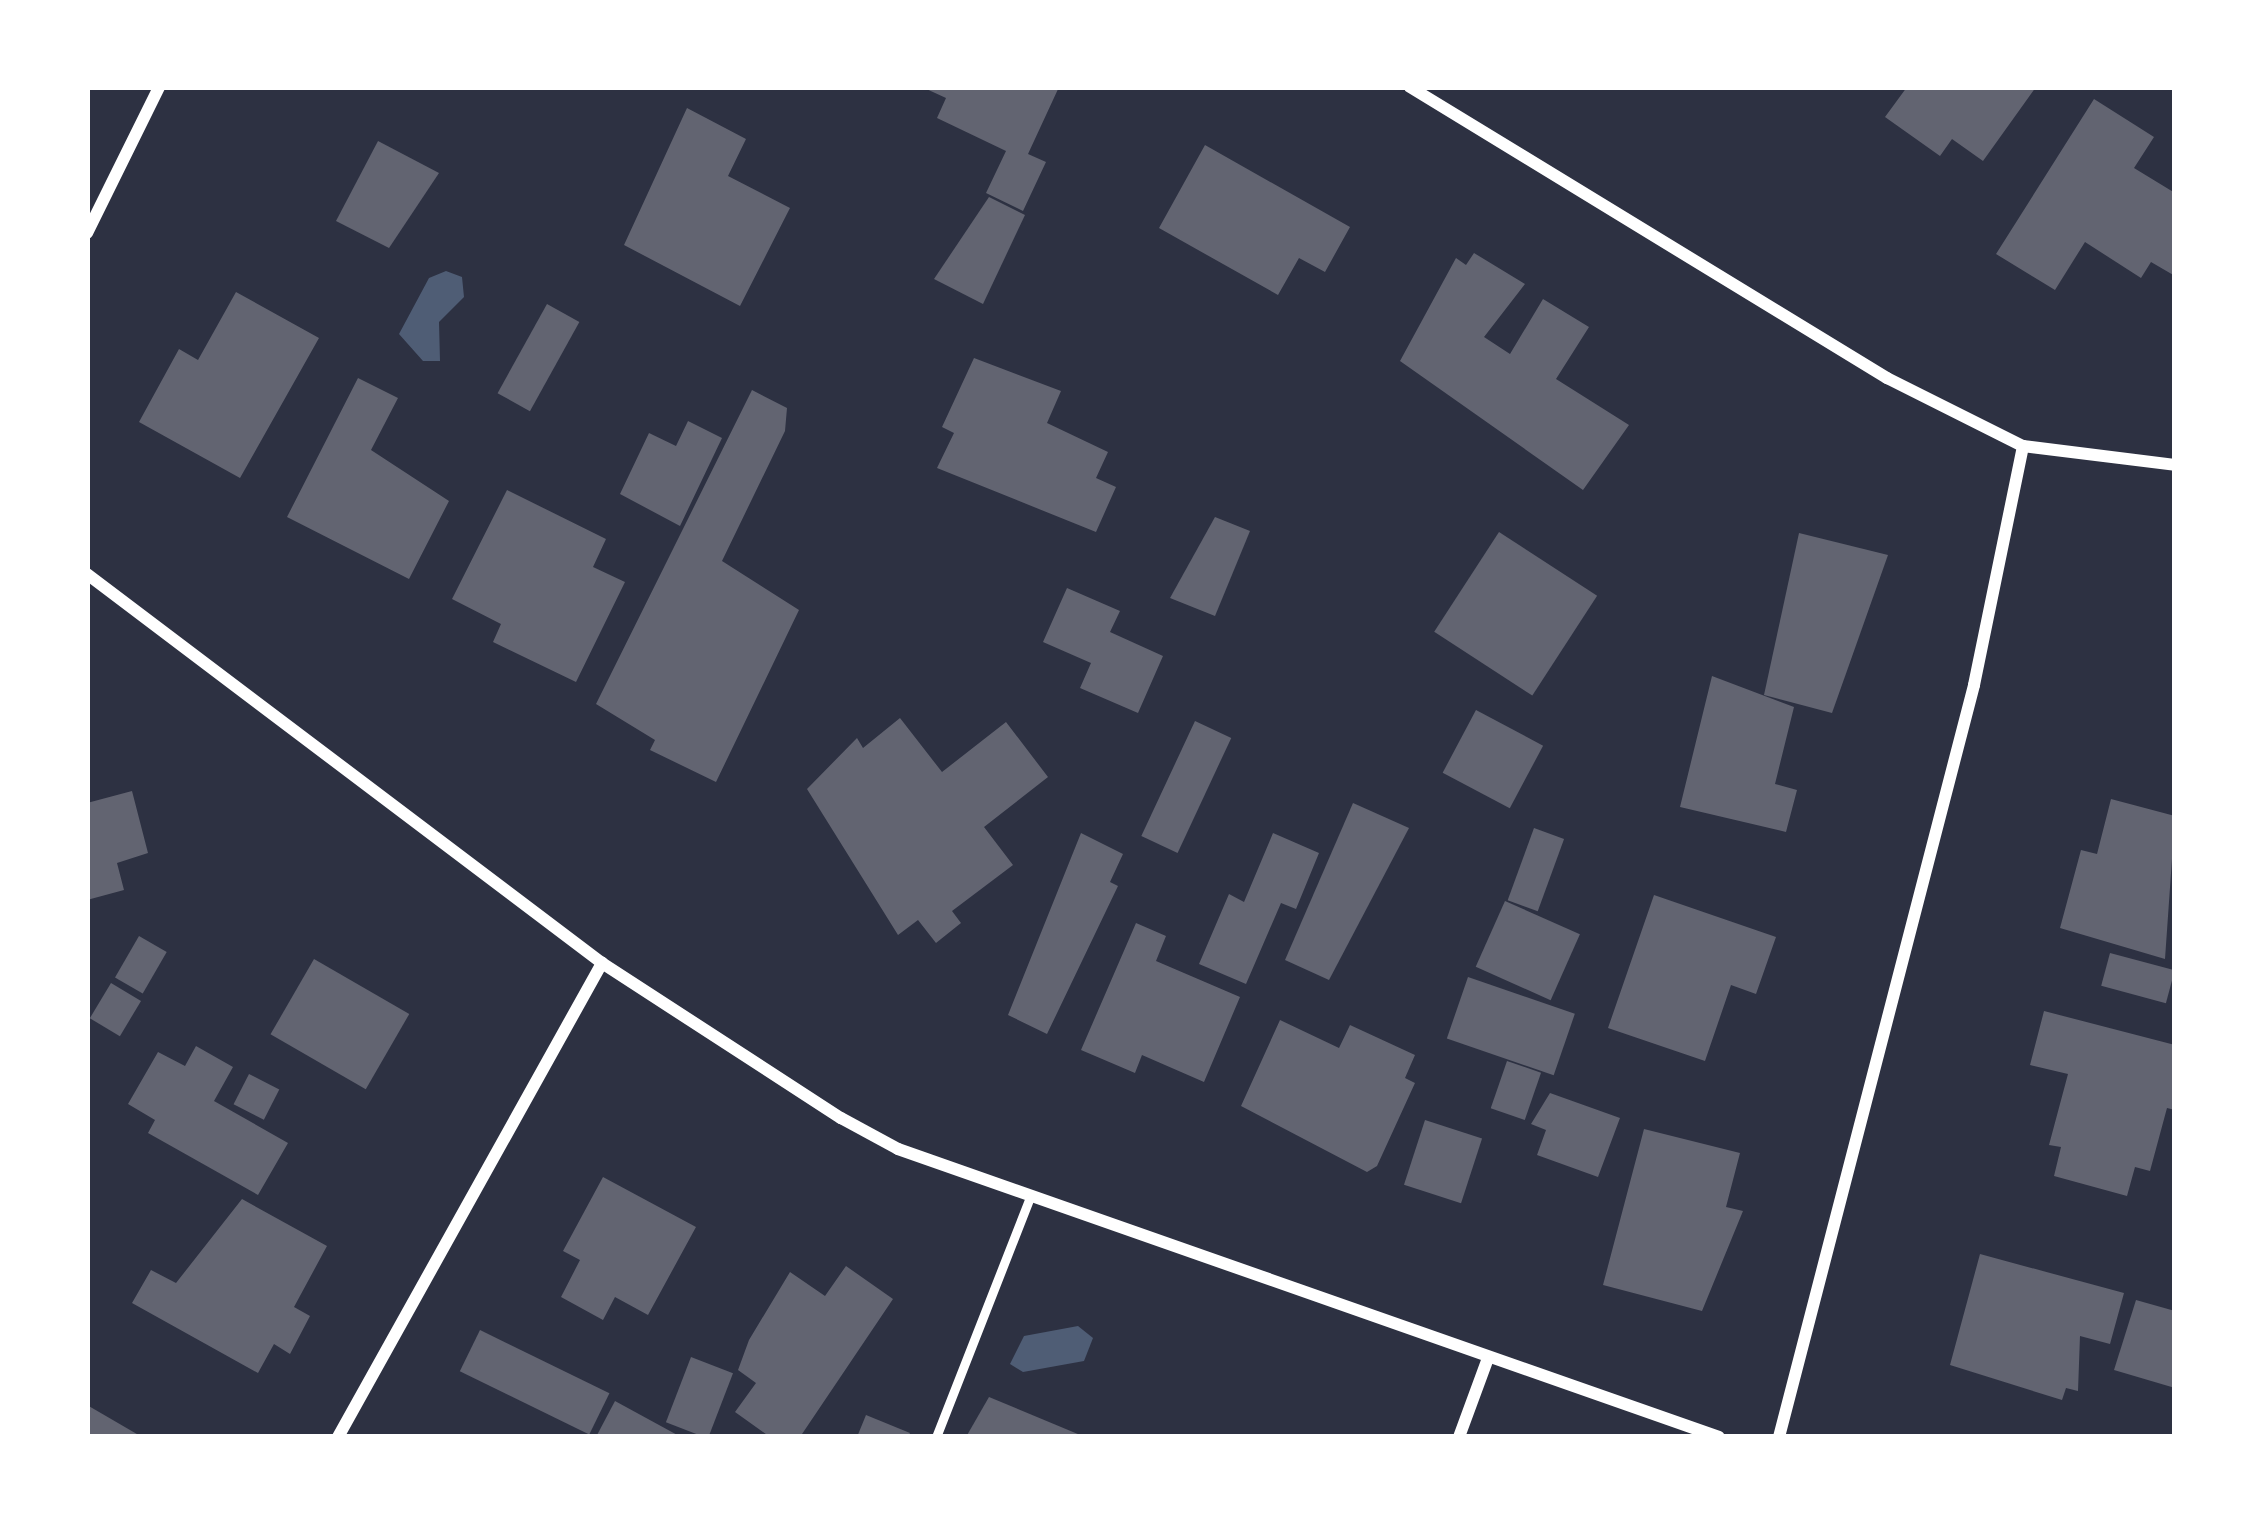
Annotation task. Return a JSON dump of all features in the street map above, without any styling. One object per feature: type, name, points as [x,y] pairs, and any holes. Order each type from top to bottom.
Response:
[{"type":"street","points":[[87,233],[159,87]]},
{"type":"street","points":[[1410,87],[1887,378],[2023,446],[2175,465]]},
{"type":"street","points":[[1779,1437],[1974,685],[2023,446]]},
{"type":"street","points":[[87,574],[602,962],[841,1118],[1031,1195],[1719,1437]]},
{"type":"street","points":[[338,1437],[602,962]]},
{"type":"street","points":[[1459,1437],[1488,1358]]},
{"type":"lane","points":[[936,1437],[1031,1195]]},
{"type":"water","points":[[446,271],[462,277],[464,297],[439,322],[440,361],[423,361],[399,334],[429,278]]},
{"type":"water","points":[[1078,1326],[1093,1338],[1084,1361],[1023,1372],[1010,1364],[1024,1336]]},
{"type":"building","points":[[922,87],[1059,87],[1028,154],[1046,162],[1023,211],[986,193],[1006,151],[937,118],[946,98]]},
{"type":"building","points":[[1907,87],[2036,87],[1983,161],[1952,139],[1940,156],[1885,117]]},
{"type":"building","points":[[2094,99],[2154,137],[2134,168],[2175,193],[2175,276],[2151,262],[2141,278],[2085,242],[2055,290],[1996,254]]},
{"type":"building","points":[[687,108],[746,139],[728,176],[790,208],[740,306],[624,245]]},
{"type":"building","points":[[378,141],[439,173],[389,248],[336,221]]},
{"type":"building","points":[[1205,145],[1350,227],[1325,272],[1299,258],[1278,295],[1159,228]]},
{"type":"building","points":[[989,197],[1025,215],[983,304],[934,279]]},
{"type":"building","points":[[1474,253],[1525,284],[1484,337],[1510,354],[1543,299],[1589,327],[1556,379],[1629,425],[1583,490],[1400,361],[1456,258],[1466,265]]},
{"type":"building","points":[[236,292],[319,338],[240,478],[139,422],[179,349],[198,360]]},
{"type":"building","points":[[547,304],[579,322],[530,411],[498,393]]},
{"type":"building","points":[[974,358],[1061,391],[1047,423],[1108,452],[1096,478],[1116,487],[1096,532],[937,468],[954,433],[942,427]]},
{"type":"building","points":[[358,378],[398,398],[371,450],[449,501],[409,579],[287,517]]},
{"type":"building","points":[[752,390],[787,408],[785,431],[722,561],[799,610],[716,782],[650,750],[655,740],[596,704]]},
{"type":"building","points":[[688,421],[722,438],[680,526],[620,494],[649,433],[676,446]]},
{"type":"building","points":[[507,490],[606,539],[593,567],[625,582],[576,682],[493,642],[501,624],[452,599]]},
{"type":"building","points":[[1215,517],[1250,531],[1215,616],[1170,598]]},
{"type":"building","points":[[1499,532],[1597,596],[1532,696],[1434,632]]},
{"type":"building","points":[[1799,533],[1888,555],[1832,713],[1764,695]]},
{"type":"building","points":[[1067,588],[1120,611],[1110,632],[1163,656],[1138,713],[1080,688],[1091,663],[1043,642]]},
{"type":"building","points":[[1712,676],[1794,707],[1775,784],[1797,790],[1786,832],[1680,807]]},
{"type":"building","points":[[1476,710],[1543,746],[1510,808],[1443,773]]},
{"type":"building","points":[[900,718],[942,772],[1006,722],[1048,777],[984,827],[1013,865],[952,911],[961,923],[936,943],[918,920],[898,935],[807,789],[857,738],[863,748]]},
{"type":"building","points":[[1195,721],[1231,738],[1178,853],[1141,836]]},
{"type":"building","points":[[132,791],[148,853],[117,863],[124,890],[87,900],[87,803]]},
{"type":"building","points":[[2111,799],[2175,816],[2165,959],[2060,928],[2081,850],[2097,854]]},
{"type":"building","points":[[1353,803],[1409,828],[1329,980],[1285,960]]},
{"type":"building","points":[[1534,828],[1564,839],[1538,911],[1508,900]]},
{"type":"building","points":[[1081,833],[1123,854],[1110,882],[1118,886],[1047,1034],[1008,1015]]},
{"type":"building","points":[[1273,833],[1319,853],[1296,909],[1281,903],[1246,984],[1199,964],[1229,894],[1244,902]]},
{"type":"building","points":[[1654,895],[1776,937],[1756,994],[1731,985],[1705,1061],[1608,1028]]},
{"type":"building","points":[[1505,901],[1580,934],[1551,1000],[1476,967]]},
{"type":"building","points":[[1136,923],[1166,936],[1156,961],[1240,997],[1204,1082],[1142,1055],[1135,1073],[1081,1050]]},
{"type":"building","points":[[139,936],[167,952],[143,994],[115,978]]},
{"type":"building","points":[[2110,953],[2175,970],[2166,1003],[2101,986]]},
{"type":"building","points":[[314,959],[409,1014],[366,1089],[271,1034]]},
{"type":"building","points":[[1468,977],[1575,1014],[1554,1075],[1447,1038]]},
{"type":"building","points":[[111,983],[141,1001],[120,1036],[90,1018]]},
{"type":"building","points":[[2044,1011],[2175,1045],[2175,1110],[2167,1108],[2150,1171],[2135,1167],[2127,1196],[2054,1176],[2061,1147],[2049,1145],[2068,1074],[2030,1065]]},
{"type":"building","points":[[1280,1020],[1339,1048],[1350,1025],[1415,1055],[1405,1078],[1415,1083],[1377,1166],[1367,1172],[1241,1106]]},
{"type":"building","points":[[196,1046],[233,1067],[214,1101],[288,1143],[258,1195],[148,1133],[155,1120],[128,1104],[158,1052],[185,1066]]},
{"type":"building","points":[[1507,1061],[1541,1073],[1525,1120],[1491,1108]]},
{"type":"building","points":[[249,1074],[279,1089],[264,1120],[234,1104]]},
{"type":"building","points":[[1550,1093],[1620,1118],[1598,1177],[1537,1155],[1546,1130],[1531,1124]]},
{"type":"building","points":[[1425,1120],[1482,1139],[1461,1203],[1404,1185]]},
{"type":"building","points":[[1644,1129],[1740,1153],[1726,1207],[1743,1211],[1702,1311],[1603,1285]]},
{"type":"building","points":[[603,1177],[696,1227],[648,1315],[615,1297],[603,1320],[561,1297],[580,1260],[563,1251]]},
{"type":"building","points":[[242,1199],[327,1246],[294,1307],[310,1316],[290,1354],[274,1344],[258,1373],[132,1303],[151,1270],[176,1283]]},
{"type":"building","points":[[1980,1254],[2124,1293],[2110,1344],[2080,1336],[2078,1391],[2066,1388],[2062,1400],[1950,1365]]},
{"type":"building","points":[[846,1266],[893,1299],[800,1437],[770,1437],[735,1412],[756,1383],[738,1370],[749,1340],[790,1272],[825,1296]]},
{"type":"building","points":[[2136,1300],[2175,1311],[2175,1388],[2114,1370]]},
{"type":"building","points":[[480,1330],[609,1393],[589,1434],[460,1371]]},
{"type":"building","points":[[691,1357],[733,1373],[708,1437],[666,1422]]},
{"type":"building","points":[[989,1397],[1085,1437],[966,1437]]},
{"type":"building","points":[[615,1401],[681,1437],[596,1437]]},
{"type":"building","points":[[87,1405],[142,1437],[87,1437]]},
{"type":"building","points":[[866,1415],[910,1433],[908,1437],[857,1437]]}]
